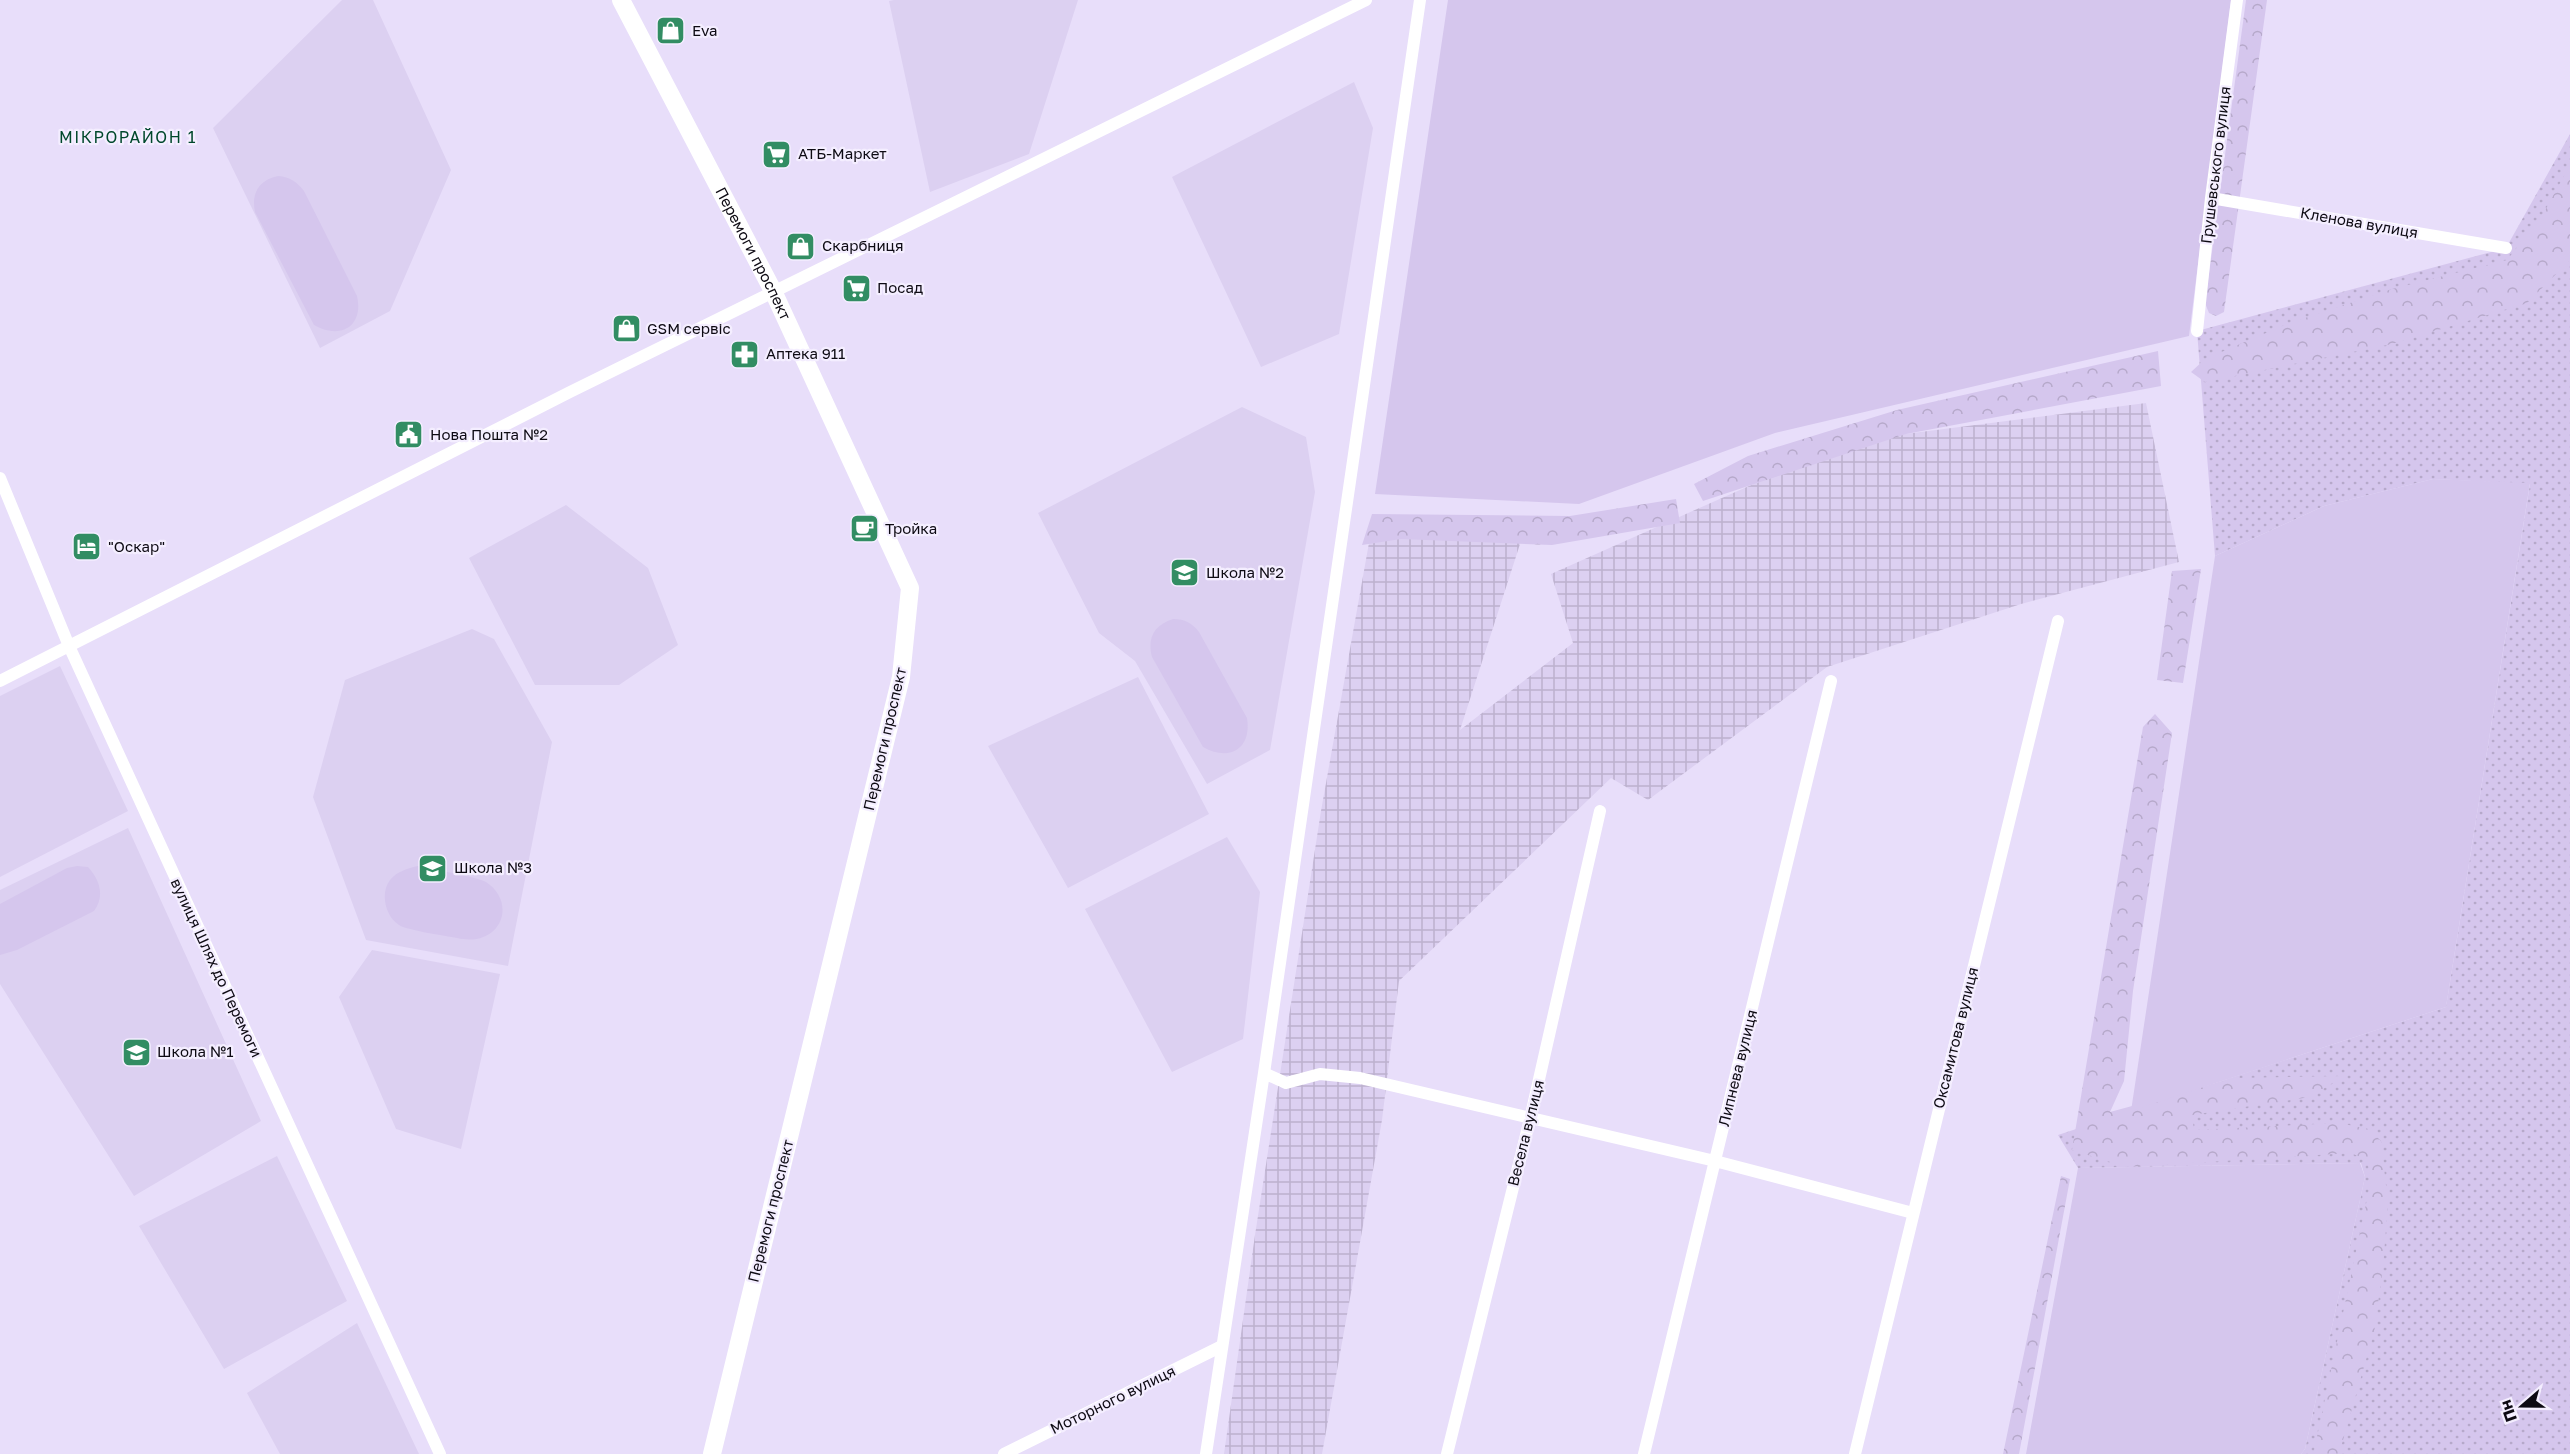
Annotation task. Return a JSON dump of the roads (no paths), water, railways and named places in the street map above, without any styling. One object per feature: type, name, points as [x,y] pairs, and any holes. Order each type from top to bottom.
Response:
[{"type":"street","name":"Перемоги проспект","points":[[621,0],[773,291],[910,588],[901,677],[712,1454]]},
{"type":"street","points":[[0,681],[773,291],[1083,141],[1366,0]]},
{"type":"street","points":[[1206,1454],[1264,1073],[1420,0]]},
{"type":"street","name":"Грушевського вулиця","points":[[2197,331],[2211,198],[2237,0]]},
{"type":"street","name":"Кленова вулиця","points":[[2211,198],[2506,248]]},
{"type":"street","name":"вулиця Шлях до Перемоги","points":[[0,478],[69,646],[440,1454]]},
{"type":"street","name":"Оксамитова вулиця","points":[[1855,1454],[2058,621]]},
{"type":"street","name":"Липнева вулиця","points":[[1644,1454],[1831,681]]},
{"type":"street","name":"Весела вулиця","points":[[1447,1454],[1530,1119],[1600,811]]},
{"type":"street","points":[[1264,1073],[1286,1083],[1320,1074],[1360,1078],[1715,1161],[1914,1213]]},
{"type":"street","name":"Моторного вулиця","points":[[1004,1454],[1222,1346]]},
{"type":"place","name":"Eva","points":[[671,31]]},
{"type":"place","name":"АТБ-Маркет","points":[[777,154]]},
{"type":"place","name":"Скарбниця","points":[[801,246]]},
{"type":"place","name":"Посад","points":[[856,288]]},
{"type":"place","name":"GSM сервіс","points":[[626,329]]},
{"type":"place","name":"Аптека 911","points":[[745,354]]},
{"type":"place","name":"Нова Пошта №2","points":[[409,435]]},
{"type":"place","name":"Тройка","points":[[864,529]]},
{"type":"place","name":"\"Оскар\"","points":[[87,547]]},
{"type":"place","name":"Школа №2","points":[[1185,573]]},
{"type":"place","name":"Школа №3","points":[[433,868]]},
{"type":"place","name":"Школа №1","points":[[136,1052]]},
{"type":"district","name":"МІКРОРАЙОН 1","points":[[128,137]]}]
